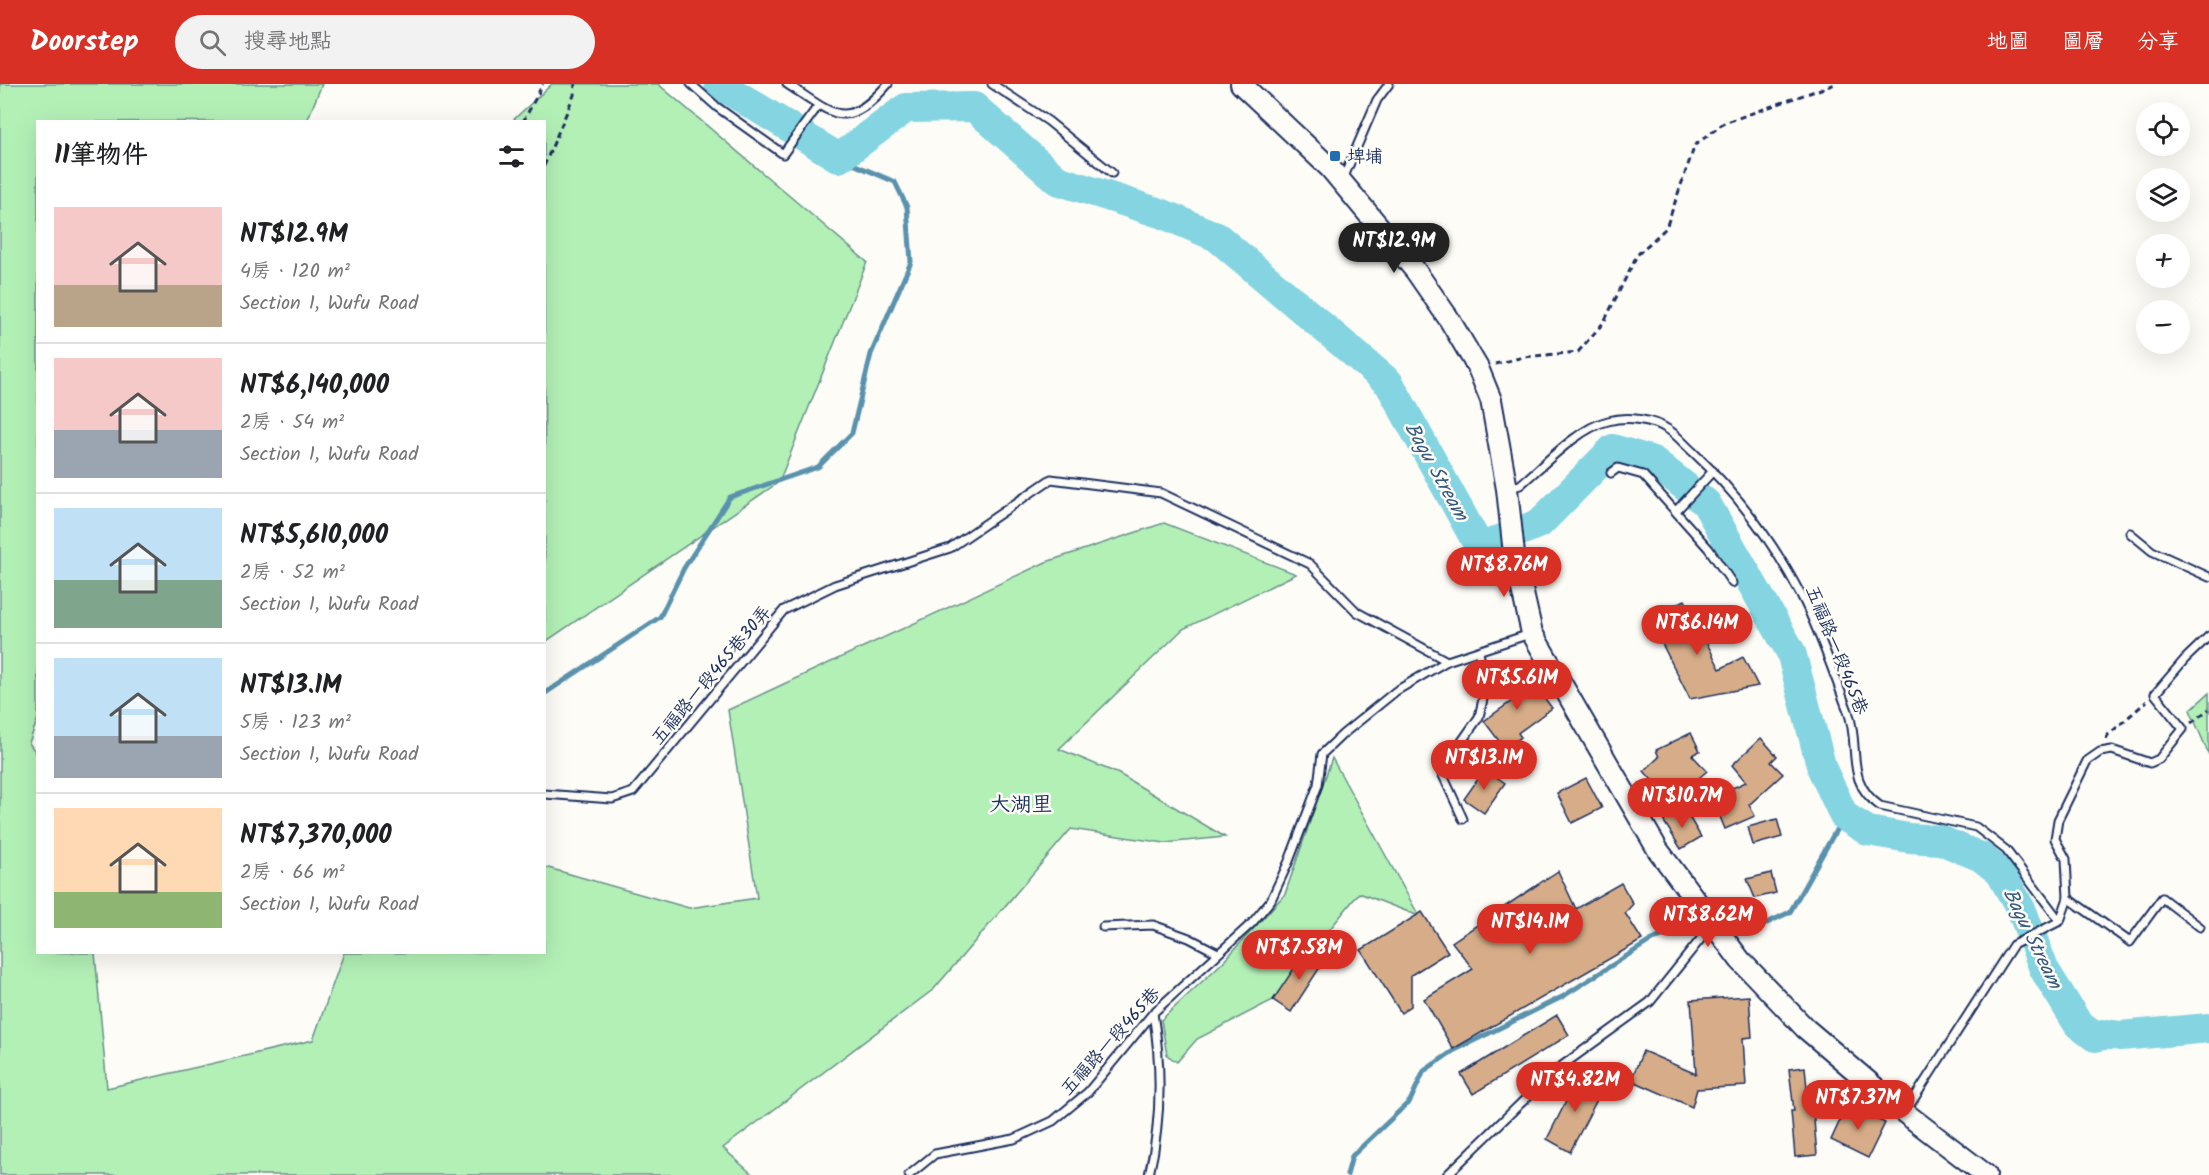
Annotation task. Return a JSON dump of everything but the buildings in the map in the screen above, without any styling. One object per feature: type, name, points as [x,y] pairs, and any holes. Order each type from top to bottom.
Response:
[{"type":"main road","points":[[1241,84],[1342,182],[1415,270],[1449,319],[1478,368],[1491,400],[1507,489],[1514,554],[1532,633],[1658,850],[1740,960],[1805,1028],[1905,1113],[1986,1175]]},
{"type":"lane","points":[[691,84],[717,107],[783,154],[818,106]]},
{"type":"lane","points":[[787,84],[833,114],[858,112],[872,102],[888,84]]},
{"type":"lane","points":[[992,84],[1048,121],[1112,173]]},
{"type":"lane","points":[[1342,182],[1377,100],[1389,84]]},
{"type":"lane","name":"五福路一段465巷","points":[[1507,489],[1520,485],[1582,433],[1606,421],[1627,419],[1648,421],[1669,430],[1751,515],[1803,599],[1849,714],[1858,782],[1867,797],[1881,806],[1976,827],[2006,850],[2060,921]]},
{"type":"lane","points":[[1611,473],[1618,468],[1643,475],[1708,549],[1732,584]]},
{"type":"lane","points":[[1676,511],[1712,472]]},
{"type":"lane","name":"五福路一段465巷30弄","points":[[546,794],[612,799],[633,792],[784,610],[835,585],[950,548],[1051,479],[1161,493],[1310,564],[1357,612],[1447,661]]},
{"type":"lane","points":[[2130,533],[2152,550],[2209,577]]},
{"type":"lane","name":"五福路一段465巷","points":[[909,1175],[935,1154],[1014,1138],[1053,1121],[1088,1092],[1153,1013],[1252,923],[1271,900],[1289,861],[1318,785],[1322,754],[1396,691],[1447,661],[1532,633]]},
{"type":"lane","points":[[1905,1113],[2008,957],[2013,945],[2060,921],[2068,898],[2066,859],[2055,839],[2058,820],[2087,761],[2100,752],[2112,750],[2150,763],[2159,759],[2183,729],[2155,694],[2185,659],[2209,636]]},
{"type":"lane","points":[[1462,819],[1441,771],[1479,717],[1485,690],[1479,651]]},
{"type":"lane","points":[[2068,898],[2130,942],[2162,898],[2200,927]]},
{"type":"lane","points":[[1448,1175],[1552,1072],[1650,1002],[1713,924]]},
{"type":"lane","points":[[1103,927],[1154,925],[1189,938],[1218,953]]},
{"type":"lane","points":[[1149,1175],[1160,1114],[1159,1052],[1153,1013]]},
{"type":"path","points":[[524,120],[543,84]]},
{"type":"path","points":[[546,161],[574,95],[575,84]]},
{"type":"path","points":[[1478,368],[1524,357],[1578,352],[1604,322],[1637,255],[1666,228],[1695,145],[1724,123],[1835,84]]},
{"type":"path","points":[[2100,752],[2108,735],[2155,694]]},
{"type":"path","points":[[2183,729],[2209,709]]},
{"type":"green space","points":[[0,84],[322,84],[307,120],[36,120],[36,724],[29,743],[36,753],[36,954],[95,954],[107,1088],[313,1040],[344,954],[546,954],[546,867],[689,908],[757,898],[728,710],[1046,562],[1164,523],[1296,574],[1183,629],[1059,749],[1119,774],[1225,837],[1165,843],[1071,829],[934,989],[723,1148],[753,1175],[0,1175]]},
{"type":"green space","points":[[552,84],[658,84],[867,262],[779,482],[546,641],[546,120],[513,120]]},
{"type":"green space","points":[[2209,693],[2209,755],[2190,710]]},
{"type":"green space","points":[[1332,758],[1419,916],[1359,893],[1273,1000],[1197,1039],[1177,1062],[1167,1055],[1161,1020],[1223,962],[1285,894]]},
{"type":"waterway","name":"Bagu Stream","points":[[719,84],[839,158],[906,108],[974,107],[1057,180],[1163,214],[1217,237],[1389,383],[1480,548],[1540,523],[1613,449],[1653,461],[1706,503],[1791,652],[1822,769],[1844,816],[1868,831],[1909,838],[1940,840],[1981,857],[2000,872],[2022,911],[2044,969],[2078,1024],[2095,1037],[2107,1034],[2120,1036],[2209,1028]]},
{"type":"waterway","points":[[546,693],[660,617],[684,568],[730,497],[818,467],[852,433],[871,354],[911,262],[907,207],[895,182],[839,158]]},
{"type":"waterway","points":[[1725,930],[1748,932],[1790,912],[1844,816]]},
{"type":"waterway","points":[[1347,1175],[1352,1156],[1410,1101],[1424,1071],[1453,1051],[1562,997],[1650,941],[1684,926],[1694,927]]},
{"type":"place","name":"埤埔","points":[[1335,156]]},
{"type":"district","name":"大湖里","points":[[1021,804]]}]
